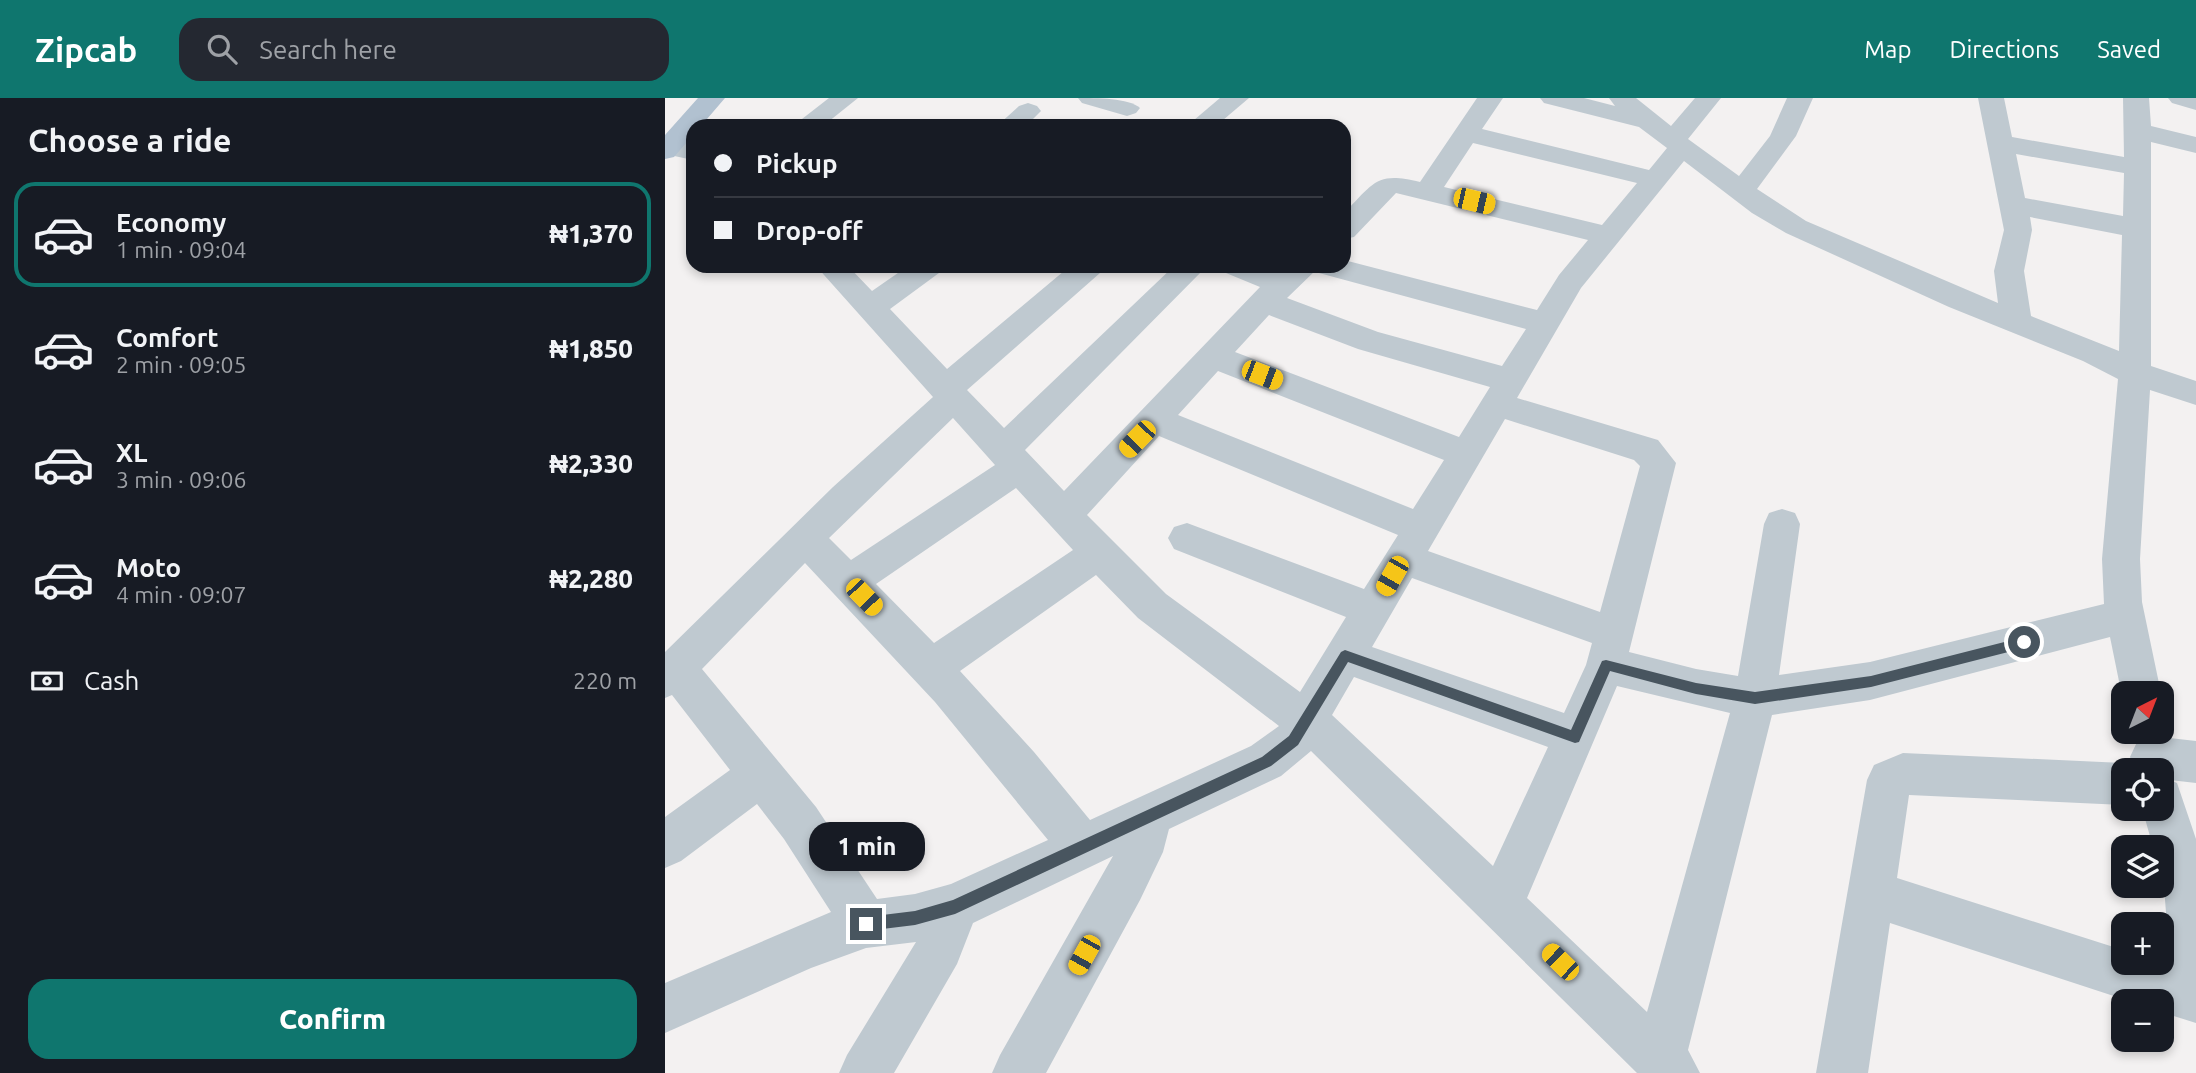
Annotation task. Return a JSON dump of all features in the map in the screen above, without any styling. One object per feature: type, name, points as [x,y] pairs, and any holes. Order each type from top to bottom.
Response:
[{"type":"main road","points":[[697,119],[712,98]]},
{"type":"main road","points":[[676,150],[686,136]]},
{"type":"street","points":[[816,119],[845,98]]},
{"type":"street","points":[[1091,98],[1127,108]]},
{"type":"street","points":[[1209,119],[1235,98]]},
{"type":"street","points":[[1428,191],[1490,98]]},
{"type":"street","points":[[1553,98],[1649,121]]},
{"type":"street","points":[[1622,98],[1741,191],[1796,227],[2016,323],[2094,353],[2135,373],[2196,393]]},
{"type":"street","points":[[665,1008],[804,946],[866,924],[915,918],[955,907],[1266,761],[1294,740],[1464,453],[1570,282],[1653,179],[1707,98]]},
{"type":"street","points":[[1741,191],[1795,117],[1800,98]]},
{"type":"street","points":[[1991,98],[2018,230],[2009,271],[2016,323]]},
{"type":"street","points":[[2136,98],[2138,131],[2135,373],[2121,559],[2126,616],[2138,681]]},
{"type":"street","points":[[2181,98],[2196,102]]},
{"type":"street","points":[[2138,131],[2196,145]]},
{"type":"street","points":[[1466,133],[1653,179]]},
{"type":"street","points":[[2001,143],[2137,167]]},
{"type":"street","points":[[1351,223],[1390,185],[1428,191],[1608,236]]},
{"type":"street","points":[[2014,205],[2136,228]]},
{"type":"street","points":[[1351,272],[1545,323]]},
{"type":"street","points":[[838,273],[1063,515],[1152,606],[1328,738],[1667,1066]]},
{"type":"street","points":[[870,308],[918,273]]},
{"type":"street","points":[[866,924],[800,823],[761,774],[671,674],[950,393],[1081,273]]},
{"type":"street","points":[[849,582],[1011,459],[1185,273]]},
{"type":"street","points":[[1255,273],[1283,284],[1369,341],[1646,450],[1658,463],[1610,650],[1575,737],[1500,904]]},
{"type":"street","points":[[1063,515],[1283,284]]},
{"type":"street","points":[[1212,356],[1464,453]]},
{"type":"street","points":[[1155,420],[1411,543],[1610,650],[1696,688],[1755,698],[1871,681],[2126,616]]},
{"type":"street","points":[[1667,1066],[1755,698],[1781,524]]},
{"type":"street","points":[[1187,538],[1372,610]]},
{"type":"street","points":[[806,539],[930,668],[1039,788],[1083,848]]},
{"type":"street","points":[[930,668],[1099,553]]},
{"type":"street","points":[[1345,656],[1575,737]]},
{"type":"street","points":[[2174,765],[2196,762]]},
{"type":"street","points":[[1842,1073],[1889,780],[1903,774],[2111,769]]},
{"type":"street","points":[[665,845],[761,774]]},
{"type":"street","points":[[1018,1073],[1140,852],[1151,815]]},
{"type":"street","points":[[2168,821],[2192,886],[2196,985]]},
{"type":"street","points":[[1870,893],[2196,998]]},
{"type":"street","points":[[865,1073],[940,947],[955,907]]},
{"type":"route","points":[[866,924],[915,918],[955,907],[1266,761],[1294,740],[1345,656],[1575,737],[1606,665],[1696,688],[1755,698],[1871,681],[2024,642]]}]
